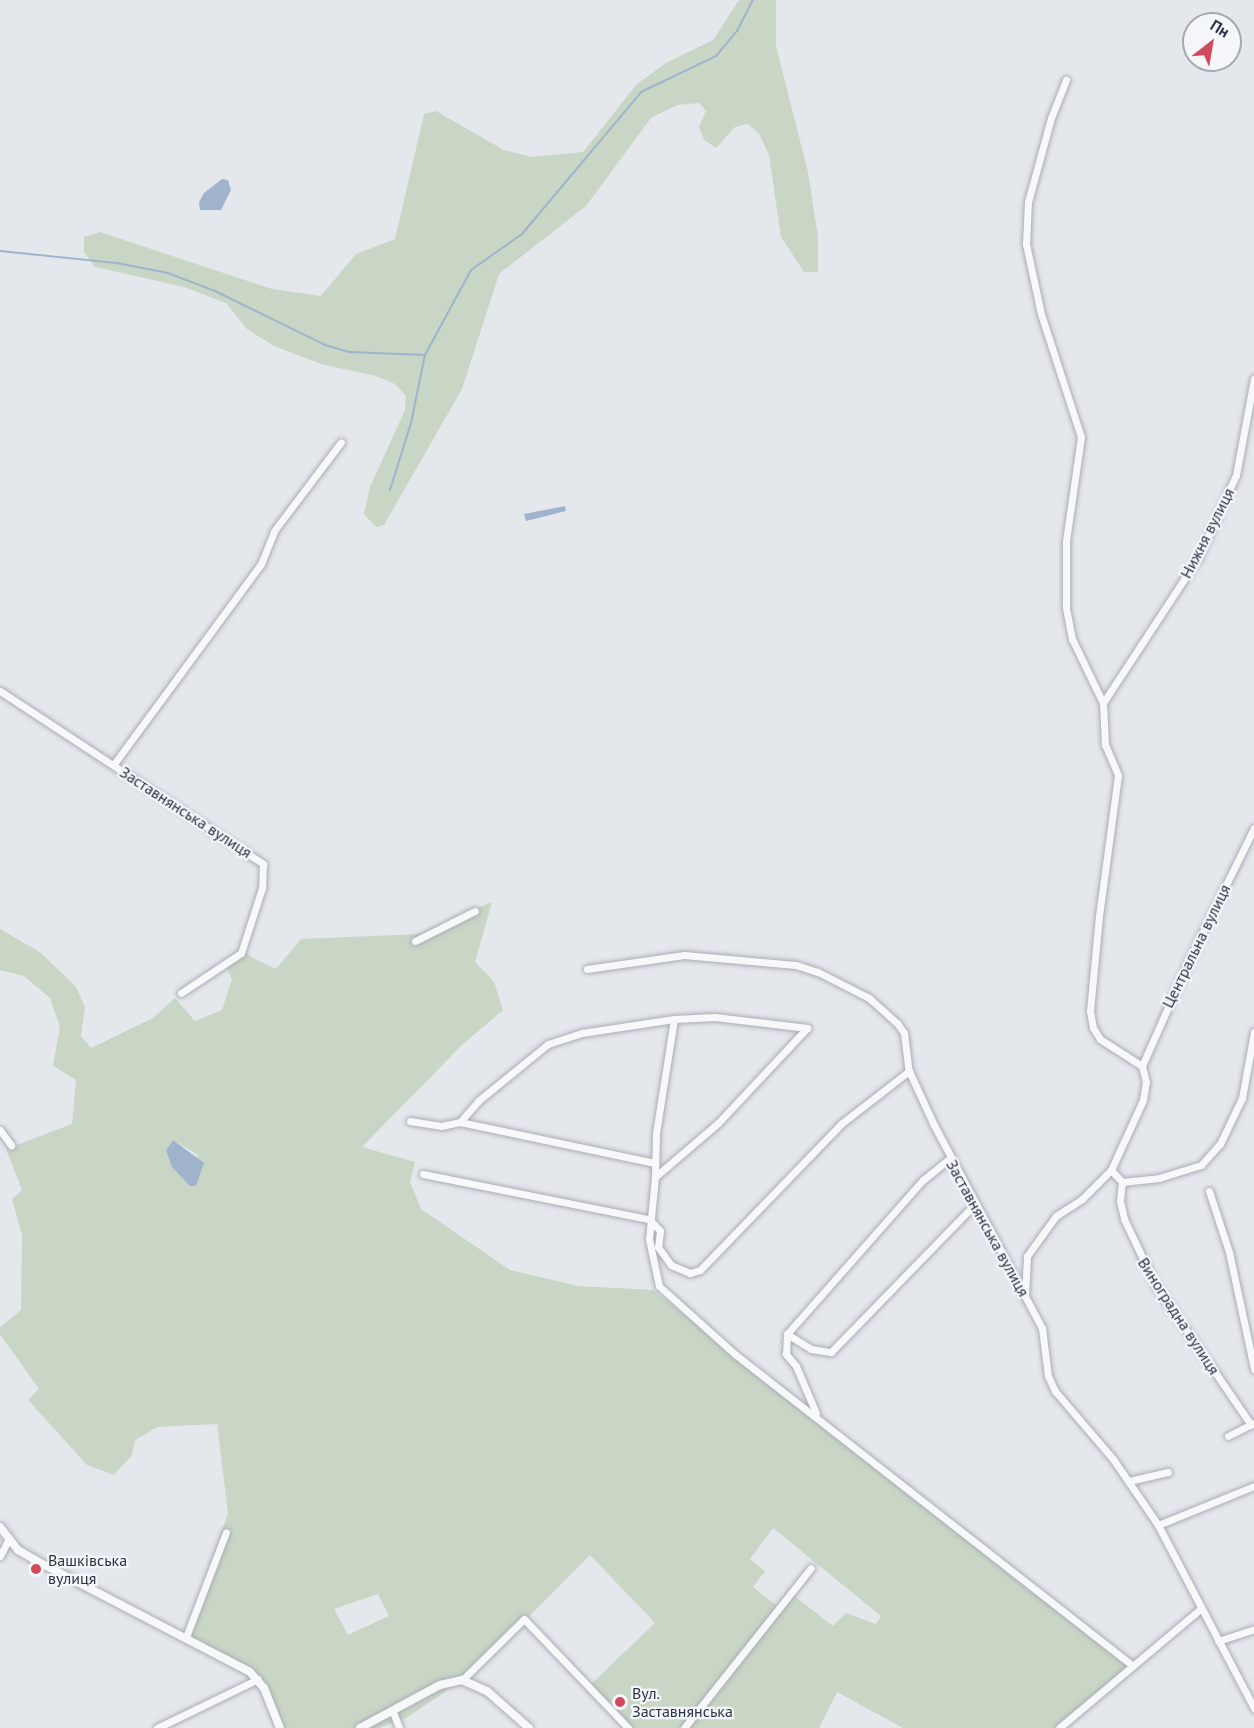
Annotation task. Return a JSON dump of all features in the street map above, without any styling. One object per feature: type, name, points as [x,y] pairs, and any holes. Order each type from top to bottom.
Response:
[{"type":"street","points":[[1025,1296],[1024,1272],[1036,1241],[1056,1216],[1094,1188],[1111,1170],[1143,1100],[1142,1066],[1100,1039],[1093,1028],[1090,1011],[1118,775],[1105,745],[1103,702],[1072,639],[1066,607],[1066,542],[1081,450],[1080,429],[1041,314],[1026,244],[1028,202],[1051,118],[1066,80]]},
{"type":"street","name":"Нижня вулиця","points":[[1103,702],[1198,558],[1236,474],[1254,379]]},
{"type":"street","points":[[114,765],[261,564],[274,531],[341,442]]},
{"type":"street","name":"Заставнянська вулиця","points":[[0,691],[263,864],[262,888],[241,953],[181,993]]},
{"type":"street","name":"Центральна вулиця","points":[[1142,1066],[1188,960],[1254,828]]},
{"type":"street","points":[[415,941],[475,912]]},
{"type":"street","name":"Заставнянська вулиця","points":[[586,969],[684,955],[729,956],[818,972],[869,998],[897,1023],[904,1033],[909,1071],[950,1158],[1042,1328],[1048,1376],[1055,1391],[1130,1480],[1187,1574],[1199,1610],[1254,1708]]},
{"type":"street","points":[[460,1122],[478,1101],[548,1044],[582,1033],[674,1019],[715,1017],[807,1028],[718,1123],[655,1178]]},
{"type":"street","points":[[674,1019],[649,1219],[652,1264],[659,1286],[670,1300],[1133,1666]]},
{"type":"street","points":[[1111,1170],[1122,1182],[1159,1178],[1201,1165],[1220,1144],[1242,1098],[1254,1032]]},
{"type":"street","points":[[423,1174],[649,1219],[660,1231],[658,1247],[671,1265],[690,1273],[700,1270],[842,1123],[909,1071]]},
{"type":"street","points":[[410,1120],[441,1126],[460,1122],[655,1163]]},
{"type":"street","points":[[0,1130],[11,1145]]},
{"type":"street","points":[[817,1415],[796,1366],[786,1354],[787,1334],[923,1179],[950,1158]]},
{"type":"street","name":"Виноградна вулиця","points":[[1122,1182],[1120,1200],[1134,1246],[1156,1286],[1252,1424]]},
{"type":"street","points":[[1209,1191],[1229,1252],[1254,1369]]},
{"type":"street","points":[[787,1334],[811,1349],[831,1352],[975,1204]]},
{"type":"street","points":[[1228,1436],[1252,1424]]},
{"type":"street","points":[[1130,1480],[1168,1472]]},
{"type":"street","points":[[1158,1525],[1254,1486]]},
{"type":"street","points":[[0,1527],[9,1538],[36,1560],[250,1672],[258,1679],[280,1728]]},
{"type":"street","points":[[186,1637],[226,1532]]},
{"type":"street","points":[[0,1556],[9,1538]]},
{"type":"street","points":[[684,1728],[811,1568]]},
{"type":"street","points":[[1059,1728],[1199,1610]]},
{"type":"street","points":[[360,1728],[440,1685],[462,1680],[524,1619],[628,1728]]},
{"type":"street","points":[[1218,1641],[1254,1629]]},
{"type":"street","points":[[157,1728],[258,1679]]},
{"type":"street","points":[[462,1680],[487,1691],[529,1728]]},
{"type":"street","points":[[393,1712],[399,1728]]},
{"type":"green space","points":[[739,0],[776,0],[776,46],[808,172],[818,237],[818,272],[804,272],[781,237],[769,155],[759,134],[748,124],[735,127],[716,148],[704,140],[699,127],[706,111],[699,103],[677,105],[651,118],[586,206],[499,274],[462,389],[384,525],[376,527],[364,514],[370,487],[405,410],[406,396],[395,384],[376,376],[321,364],[274,346],[247,329],[226,303],[184,287],[95,267],[84,252],[84,237],[100,232],[272,289],[321,296],[356,254],[395,239],[424,114],[436,111],[504,150],[532,157],[583,152],[637,84],[666,63],[713,40]]},
{"type":"green space","points":[[492,902],[475,962],[494,982],[503,1010],[463,1044],[362,1147],[415,1162],[410,1182],[421,1209],[510,1270],[578,1286],[653,1290],[1131,1666],[1059,1728],[903,1728],[837,1692],[819,1728],[627,1728],[588,1687],[655,1623],[590,1555],[472,1674],[406,1718],[379,1728],[279,1728],[262,1687],[249,1673],[185,1637],[228,1513],[217,1424],[158,1427],[135,1440],[132,1455],[114,1475],[87,1465],[28,1400],[39,1389],[0,1334],[0,1327],[21,1310],[22,1235],[12,1199],[22,1190],[6,1149],[72,1124],[76,1080],[53,1066],[60,1027],[50,998],[24,976],[0,970],[0,929],[40,952],[76,987],[85,1007],[81,1036],[91,1048],[153,1018],[175,998],[195,1021],[222,1010],[232,979],[224,961],[242,948],[251,957],[276,969],[301,939],[419,934]],"holes":[[[173,1140],[198,1155],[184,1180],[166,1150]],[[773,1528],[881,1616],[876,1624],[846,1613],[833,1626],[789,1592],[777,1606],[753,1587],[765,1571],[750,1559]],[[378,1594],[389,1616],[348,1635],[334,1609]]]},
{"type":"water","points":[[222,179],[228,180],[231,190],[221,210],[200,210],[199,202],[204,193]]},
{"type":"water","points":[[565,506],[566,511],[526,521],[524,514]]},
{"type":"water","points":[[173,1140],[204,1163],[196,1186],[190,1186],[172,1167],[166,1150]]},
{"type":"waterway","points":[[390,490],[411,423],[425,355],[471,270],[522,234],[641,92],[716,56],[737,31],[753,0]]},
{"type":"waterway","points":[[0,251],[117,263],[168,273],[215,291],[325,345],[350,352],[425,355]]},
{"type":"place","name":"Вашківська вулиця","points":[[36,1569]]},
{"type":"place","name":"Вул. Заставнянська","points":[[620,1702]]}]
